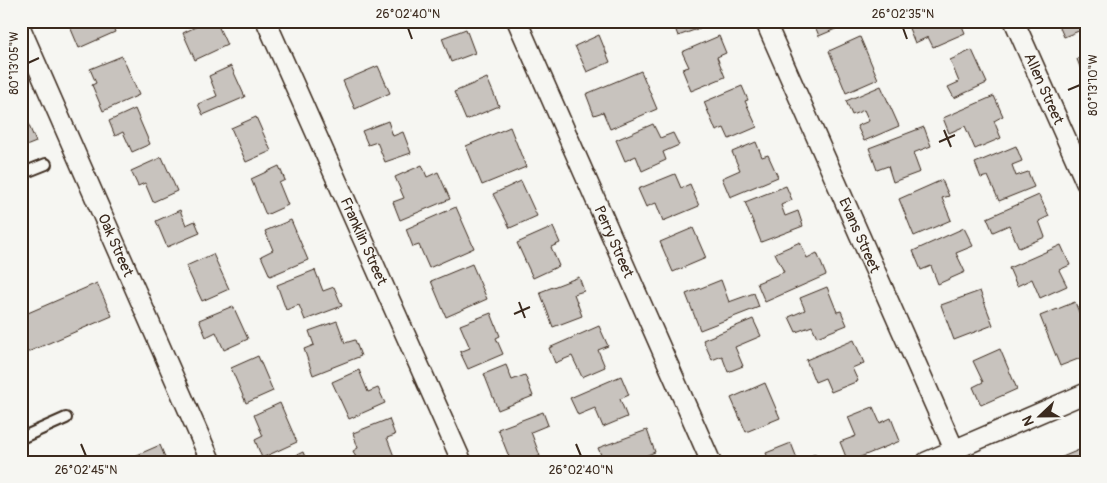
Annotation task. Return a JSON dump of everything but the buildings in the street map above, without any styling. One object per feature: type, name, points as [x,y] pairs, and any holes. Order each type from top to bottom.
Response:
[{"type":"street","name":"Franklin Street","points":[[266,21],[462,462]]},
{"type":"street","name":"Perry Street","points":[[517,21],[711,462]]},
{"type":"street","name":"Evans Street","points":[[765,21],[954,449]]},
{"type":"street","name":"Allen Street","points":[[1014,21],[1086,183]]},
{"type":"street","name":"Oak Street","points":[[21,29],[211,462]]},
{"type":"street","points":[[926,462],[1086,393]]},
{"type":"lane","points":[[21,174],[46,164]]},
{"type":"lane","points":[[21,438],[66,418]]}]
